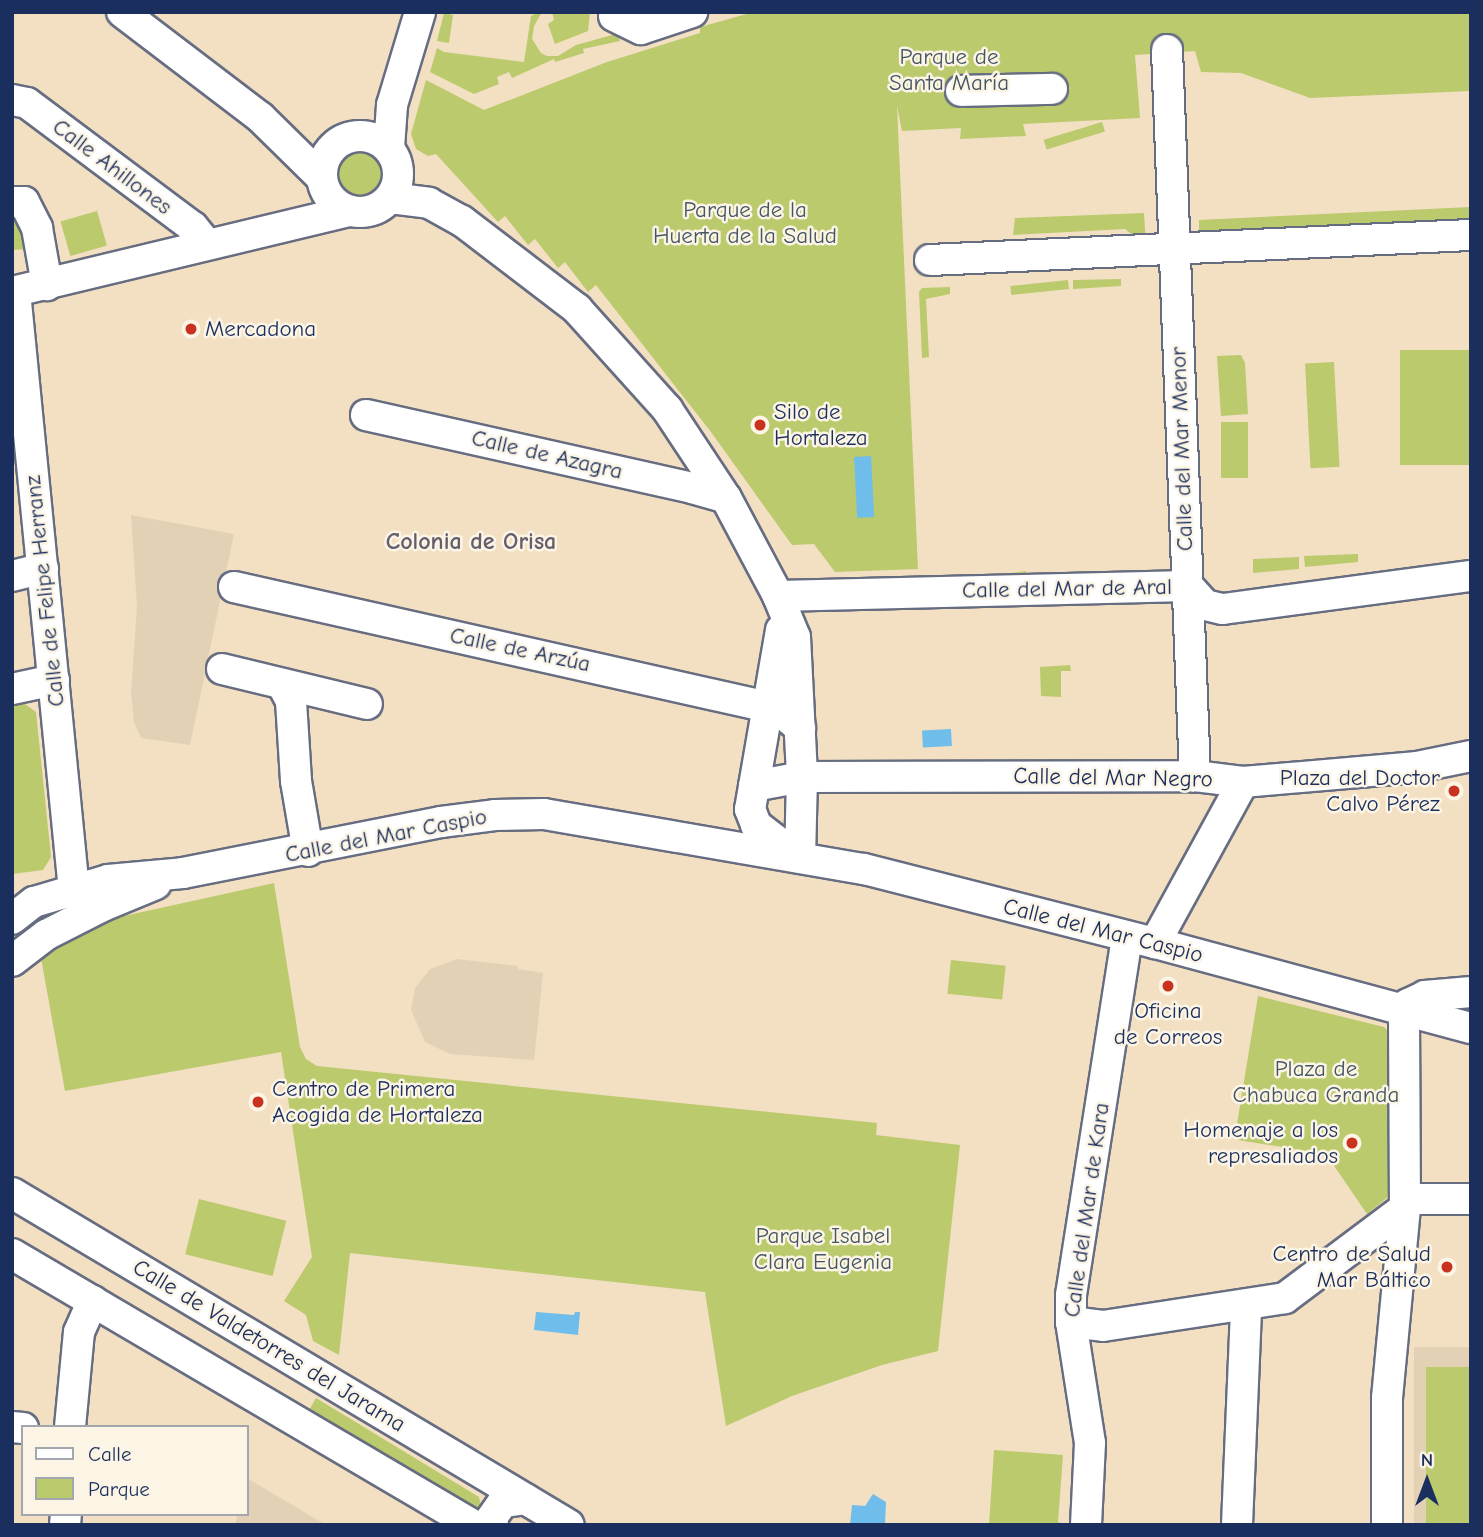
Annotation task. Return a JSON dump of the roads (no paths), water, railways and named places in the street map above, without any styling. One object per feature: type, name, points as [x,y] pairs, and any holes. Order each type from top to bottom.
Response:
[{"type":"street","points":[[13,292],[292,223],[350,211],[367,212],[386,164],[392,105],[420,12]]},
{"type":"street","points":[[614,16],[641,29],[692,12]]},
{"type":"street","points":[[124,13],[260,117],[322,180],[328,195],[350,211]]},
{"type":"street","name":"Calle del Mar Menor","points":[[1167,50],[1195,776]]},
{"type":"street","points":[[961,92],[1052,89]]},
{"type":"street","name":"Calle Ahillones","points":[[12,100],[27,103],[192,227],[207,244]]},
{"type":"street","points":[[260,117],[305,138],[333,146]]},
{"type":"street","points":[[292,223],[314,202],[322,180],[322,166],[333,146],[355,136],[429,203],[463,221],[577,309],[667,409],[726,498],[794,637],[802,776],[800,858]]},
{"type":"street","points":[[12,202],[24,202],[37,228],[47,285]]},
{"type":"street","points":[[930,260],[1471,235]]},
{"type":"street","name":"Calle de Felipe Herranz","points":[[13,292],[20,433],[43,569],[74,890]]},
{"type":"street","name":"Calle de Azagra","points":[[366,415],[692,488],[726,498]]},
{"type":"street","points":[[12,576],[43,569]]},
{"type":"street","name":"Calle del Mar de Aral","points":[[780,604],[1188,586],[1205,605],[1223,609],[1471,576]]},
{"type":"street","name":"Calle de Arzúa","points":[[234,587],[768,707],[781,712],[800,728]]},
{"type":"street","points":[[752,797],[768,707],[780,604]]},
{"type":"street","points":[[222,669],[367,704]]},
{"type":"street","points":[[12,689],[54,680]]},
{"type":"street","points":[[282,684],[291,701],[296,781],[308,851]]},
{"type":"street","name":"Calle del Mar Negro","points":[[752,797],[802,776],[1195,776],[1243,782],[1417,767],[1471,756]]},
{"type":"street","name":"Calle del Mar de Kara","points":[[1086,1525],[1090,1443],[1071,1322],[1071,1295],[1141,940],[1243,782]]},
{"type":"street","name":"Calle del Mar Caspio","points":[[673,835],[724,825],[752,797]]},
{"type":"street","name":"Calle del Mar Caspio","points":[[752,797],[756,825],[800,858]]},
{"type":"street","name":"Calle del Mar Caspio","points":[[19,907],[108,880],[183,873],[308,851],[441,822],[495,815],[544,814],[864,869],[1471,1028]]},
{"type":"street","name":"Calle del Mar Caspio","points":[[12,961],[46,935],[103,906],[183,873]]},
{"type":"street","points":[[1387,1525],[1387,1398],[1405,1203],[1404,1012],[1408,1004],[1426,996],[1471,992]]},
{"type":"street","name":"Calle de Valdetorres del Jarama","points":[[12,1193],[569,1525]]},
{"type":"street","points":[[1071,1322],[1103,1326],[1285,1298],[1405,1203],[1471,1199]]},
{"type":"street","points":[[1360,1240],[1380,1241],[1401,1252]]},
{"type":"street","points":[[12,1254],[473,1525]]},
{"type":"street","points":[[70,1425],[79,1332],[93,1301]]},
{"type":"street","points":[[1237,1525],[1246,1306]]},
{"type":"street","points":[[494,1525],[491,1519],[503,1502],[526,1499]]},
{"type":"water","points":[[871,456],[874,517],[857,518],[854,457]]},
{"type":"water","points":[[951,729],[952,746],[923,747],[922,731]]},
{"type":"water","points":[[536,1312],[574,1315],[575,1312],[580,1312],[578,1335],[534,1330]]},
{"type":"water","points":[[873,1494],[886,1502],[885,1525],[850,1525],[852,1505],[865,1506]]},
{"type":"place","name":"Mercadona","points":[[191,329]]},
{"type":"place","name":"Silo de Hortaleza","points":[[760,425]]},
{"type":"place","name":"Plaza del Doctor Calvo Pérez","points":[[1454,791]]},
{"type":"place","name":"Oficina de Correos","points":[[1168,986]]},
{"type":"place","name":"Centro de Primera Acogida de Hortaleza","points":[[258,1102]]},
{"type":"place","name":"Homenaje a los represaliados","points":[[1352,1143]]},
{"type":"place","name":"Centro de Salud Mar Báltico","points":[[1447,1267]]},
{"type":"district","name":"Colonia de Orisa","points":[[471,542]]},
{"type":"park label","name":"Parque de Santa María","points":[[949,70]]},
{"type":"park label","name":"Parque de la Huerta de la Salud","points":[[745,223]]},
{"type":"park label","name":"Plaza de Chabuca Granda","points":[[1316,1082]]},
{"type":"park label","name":"Parque Isabel Clara Eugenia","points":[[823,1249]]}]
